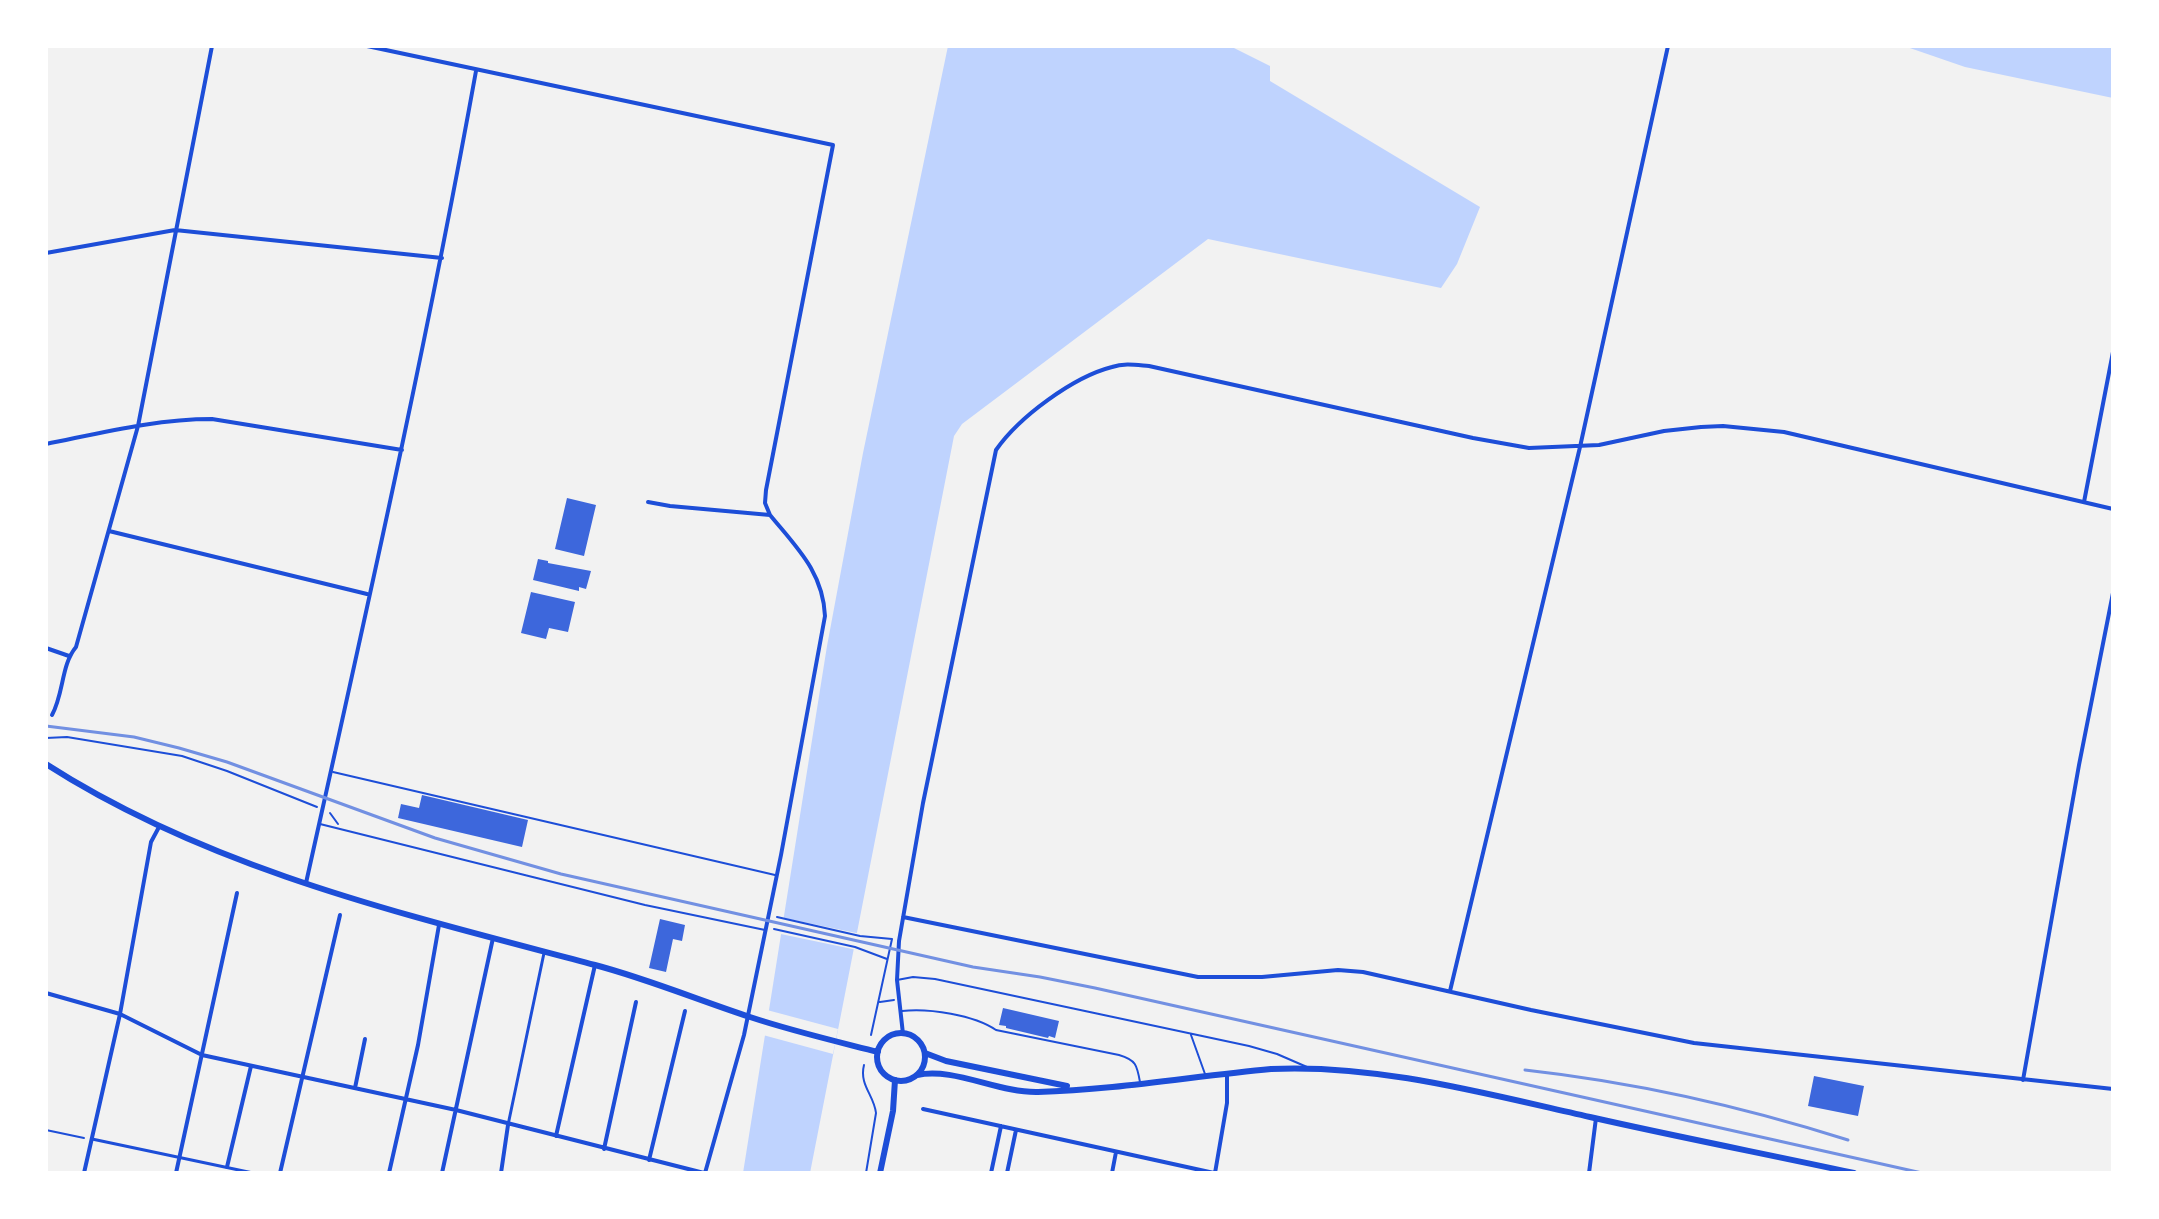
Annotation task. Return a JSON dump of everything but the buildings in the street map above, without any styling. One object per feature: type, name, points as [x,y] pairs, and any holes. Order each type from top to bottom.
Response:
[{"type":"main road","points":[[47,765],[110,803],[243,862],[440,923],[595,965],[764,1022],[878,1052]]},
{"type":"main road","points":[[903,1034],[917,1040],[925,1053],[924,1065],[909,1080],[895,1080],[883,1073],[878,1052],[887,1038],[903,1034]]},
{"type":"main road","points":[[925,1053],[983,1070],[1079,1088]]},
{"type":"main road","points":[[917,1075],[935,1073],[1026,1091],[1308,1067],[1462,1088],[1854,1173]]},
{"type":"main road","points":[[880,1173],[893,1111],[895,1080]]},
{"type":"street","points":[[52,715],[65,680],[69,656],[76,647],[138,426],[212,46]]},
{"type":"street","points":[[46,993],[120,1014],[202,1055],[456,1110],[704,1173],[747,1016],[825,616],[824,594],[816,575],[770,515],[765,503],[833,145],[367,46]]},
{"type":"street","points":[[1450,991],[1580,447],[1668,46]]},
{"type":"street","points":[[306,883],[402,450],[442,258],[476,71]]},
{"type":"street","points":[[46,253],[175,230],[442,258]]},
{"type":"street","points":[[2084,502],[2113,352]]},
{"type":"street","points":[[903,1034],[897,951],[923,803],[996,450],[1025,419],[1057,395],[1095,373],[1128,364],[1149,366],[1505,445],[1580,447],[1620,442],[1681,428],[1756,428],[2113,509]]},
{"type":"street","points":[[46,444],[138,426],[212,419],[402,450]]},
{"type":"street","points":[[648,502],[770,515]]},
{"type":"street","points":[[109,531],[368,594]]},
{"type":"street","points":[[2023,1080],[2113,593]]},
{"type":"street","points":[[46,648],[69,656]]},
{"type":"street","points":[[84,1173],[120,1014],[151,842],[159,827]]},
{"type":"street","points":[[176,1173],[237,893]]},
{"type":"street","points":[[280,1173],[340,915]]},
{"type":"street","points":[[903,917],[1178,975],[1224,979],[1346,970],[1694,1043],[2113,1089]]},
{"type":"street","points":[[389,1173],[418,1045],[433,948],[440,923]]},
{"type":"street","points":[[442,1173],[493,938]]},
{"type":"street","points":[[501,1173],[544,952]]},
{"type":"street","points":[[556,1136],[595,965]]},
{"type":"street","points":[[604,1149],[636,1002]]},
{"type":"street","points":[[649,1160],[685,1011]]},
{"type":"street","points":[[355,1088],[365,1039]]},
{"type":"street","points":[[227,1167],[251,1066]]},
{"type":"street","points":[[923,1109],[1214,1173],[1227,1103],[1227,1073]]},
{"type":"street","points":[[1589,1173],[1596,1118]]},
{"type":"street","points":[[991,1173],[1001,1126]]},
{"type":"street","points":[[1007,1173],[1016,1130]]},
{"type":"street","points":[[92,1139],[253,1173]]},
{"type":"street","points":[[1112,1173],[1116,1152]]},
{"type":"lane","points":[[329,771],[776,875]]},
{"type":"lane","points":[[319,824],[631,902],[765,930]]},
{"type":"lane","points":[[897,980],[913,977],[935,979],[1249,1046],[1308,1067]]},
{"type":"lane","points":[[901,1011],[922,1009],[986,1024],[996,1030],[1133,1059],[1140,1083]]},
{"type":"lane","points":[[1190,1034],[1205,1075]]},
{"type":"path","points":[[46,738],[67,737],[182,756],[249,779],[307,805],[322,808],[337,820],[337,828]]},
{"type":"path","points":[[780,918],[860,936],[892,939],[871,1035]]},
{"type":"path","points":[[778,930],[855,947],[887,959]]},
{"type":"path","points":[[879,1002],[899,999]]},
{"type":"path","points":[[864,1065],[862,1080],[876,1106],[866,1173]]},
{"type":"path","points":[[46,1130],[92,1139]]},
{"type":"water","points":[[948,46],[1230,46],[1270,66],[1270,81],[1480,207],[1457,264],[1441,288],[1208,239],[962,424],[954,436],[810,1173],[743,1173],[827,646],[863,453]]},
{"type":"water","points":[[1904,46],[2113,46],[2113,98],[1965,67]]},
{"type":"pier","points":[[779,917],[861,934],[857,950],[776,933]]},
{"type":"pier","points":[[767,1010],[838,1029],[833,1054],[763,1035]]},
{"type":"railway","points":[[46,726],[134,737],[179,748],[227,762],[435,838],[561,874],[973,967],[1095,988],[1922,1173]]},
{"type":"railway","points":[[1525,1070],[1688,1097],[1848,1140]]}]
